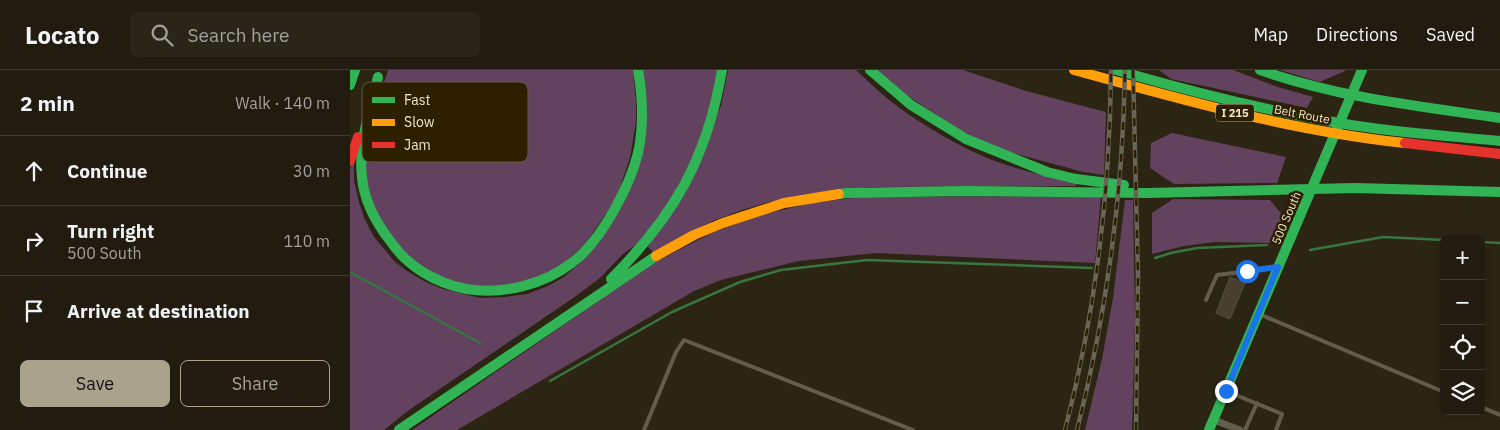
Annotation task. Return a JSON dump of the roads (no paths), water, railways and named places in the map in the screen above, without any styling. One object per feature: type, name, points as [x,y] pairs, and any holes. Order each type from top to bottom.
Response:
[{"type":"main road","points":[[350,86],[355,70]]},
{"type":"main road","points":[[362,157],[362,184],[368,204],[374,219],[400,256],[430,277],[468,289],[503,290],[522,286],[544,279],[575,262],[600,232],[621,197],[635,164],[642,127],[642,92],[638,70]]},
{"type":"main road","points":[[575,310],[633,257],[649,239],[674,204],[697,160],[709,127],[717,100],[722,70]]},
{"type":"main road","points":[[870,70],[911,105],[966,139],[1047,172],[1110,184],[1213,190]]},
{"type":"main road","name":"Belt Route","points":[[1116,70],[1178,88],[1298,115],[1378,129],[1500,141]]},
{"type":"main road","points":[[1260,70],[1288,81],[1315,88],[1389,102],[1500,118]]},
{"type":"main road","name":"500 South","points":[[1210,430],[1362,70]]},
{"type":"main road","name":"Belt Route","points":[[1076,71],[1175,98],[1295,126],[1374,140],[1500,154]]},
{"type":"main road","points":[[350,161],[362,126]]},
{"type":"main road","points":[[399,430],[666,250],[694,235],[723,223],[784,203],[847,193],[965,191],[1148,193],[1355,188],[1500,192]]},
{"type":"street","points":[[1214,420],[1240,430]]},
{"type":"lane","points":[[1206,300],[1217,275],[1278,267]]},
{"type":"lane","points":[[1259,314],[1440,390]]},
{"type":"lane","points":[[644,430],[676,352],[684,340],[914,430]]},
{"type":"lane","points":[[1226,391],[1282,414],[1276,430]]},
{"type":"lane","points":[[1245,430],[1257,403]]},
{"type":"lane","points":[[1485,409],[1500,415]]},
{"type":"waterway","points":[[1310,250],[1383,237],[1440,240]]},
{"type":"waterway","points":[[1485,242],[1500,243]]},
{"type":"waterway","points":[[1155,258],[1197,248],[1267,245]]},
{"type":"waterway","points":[[550,381],[672,312],[740,282],[781,270],[867,260],[1092,268]]},
{"type":"waterway","points":[[350,272],[480,343]]},
{"type":"railway","points":[[1065,430],[1085,341],[1099,252],[1108,161],[1111,70]]},
{"type":"railway","points":[[1077,430],[1097,341],[1112,252],[1121,161],[1125,70]]},
{"type":"railway","points":[[1133,70],[1138,275],[1136,430]]}]
